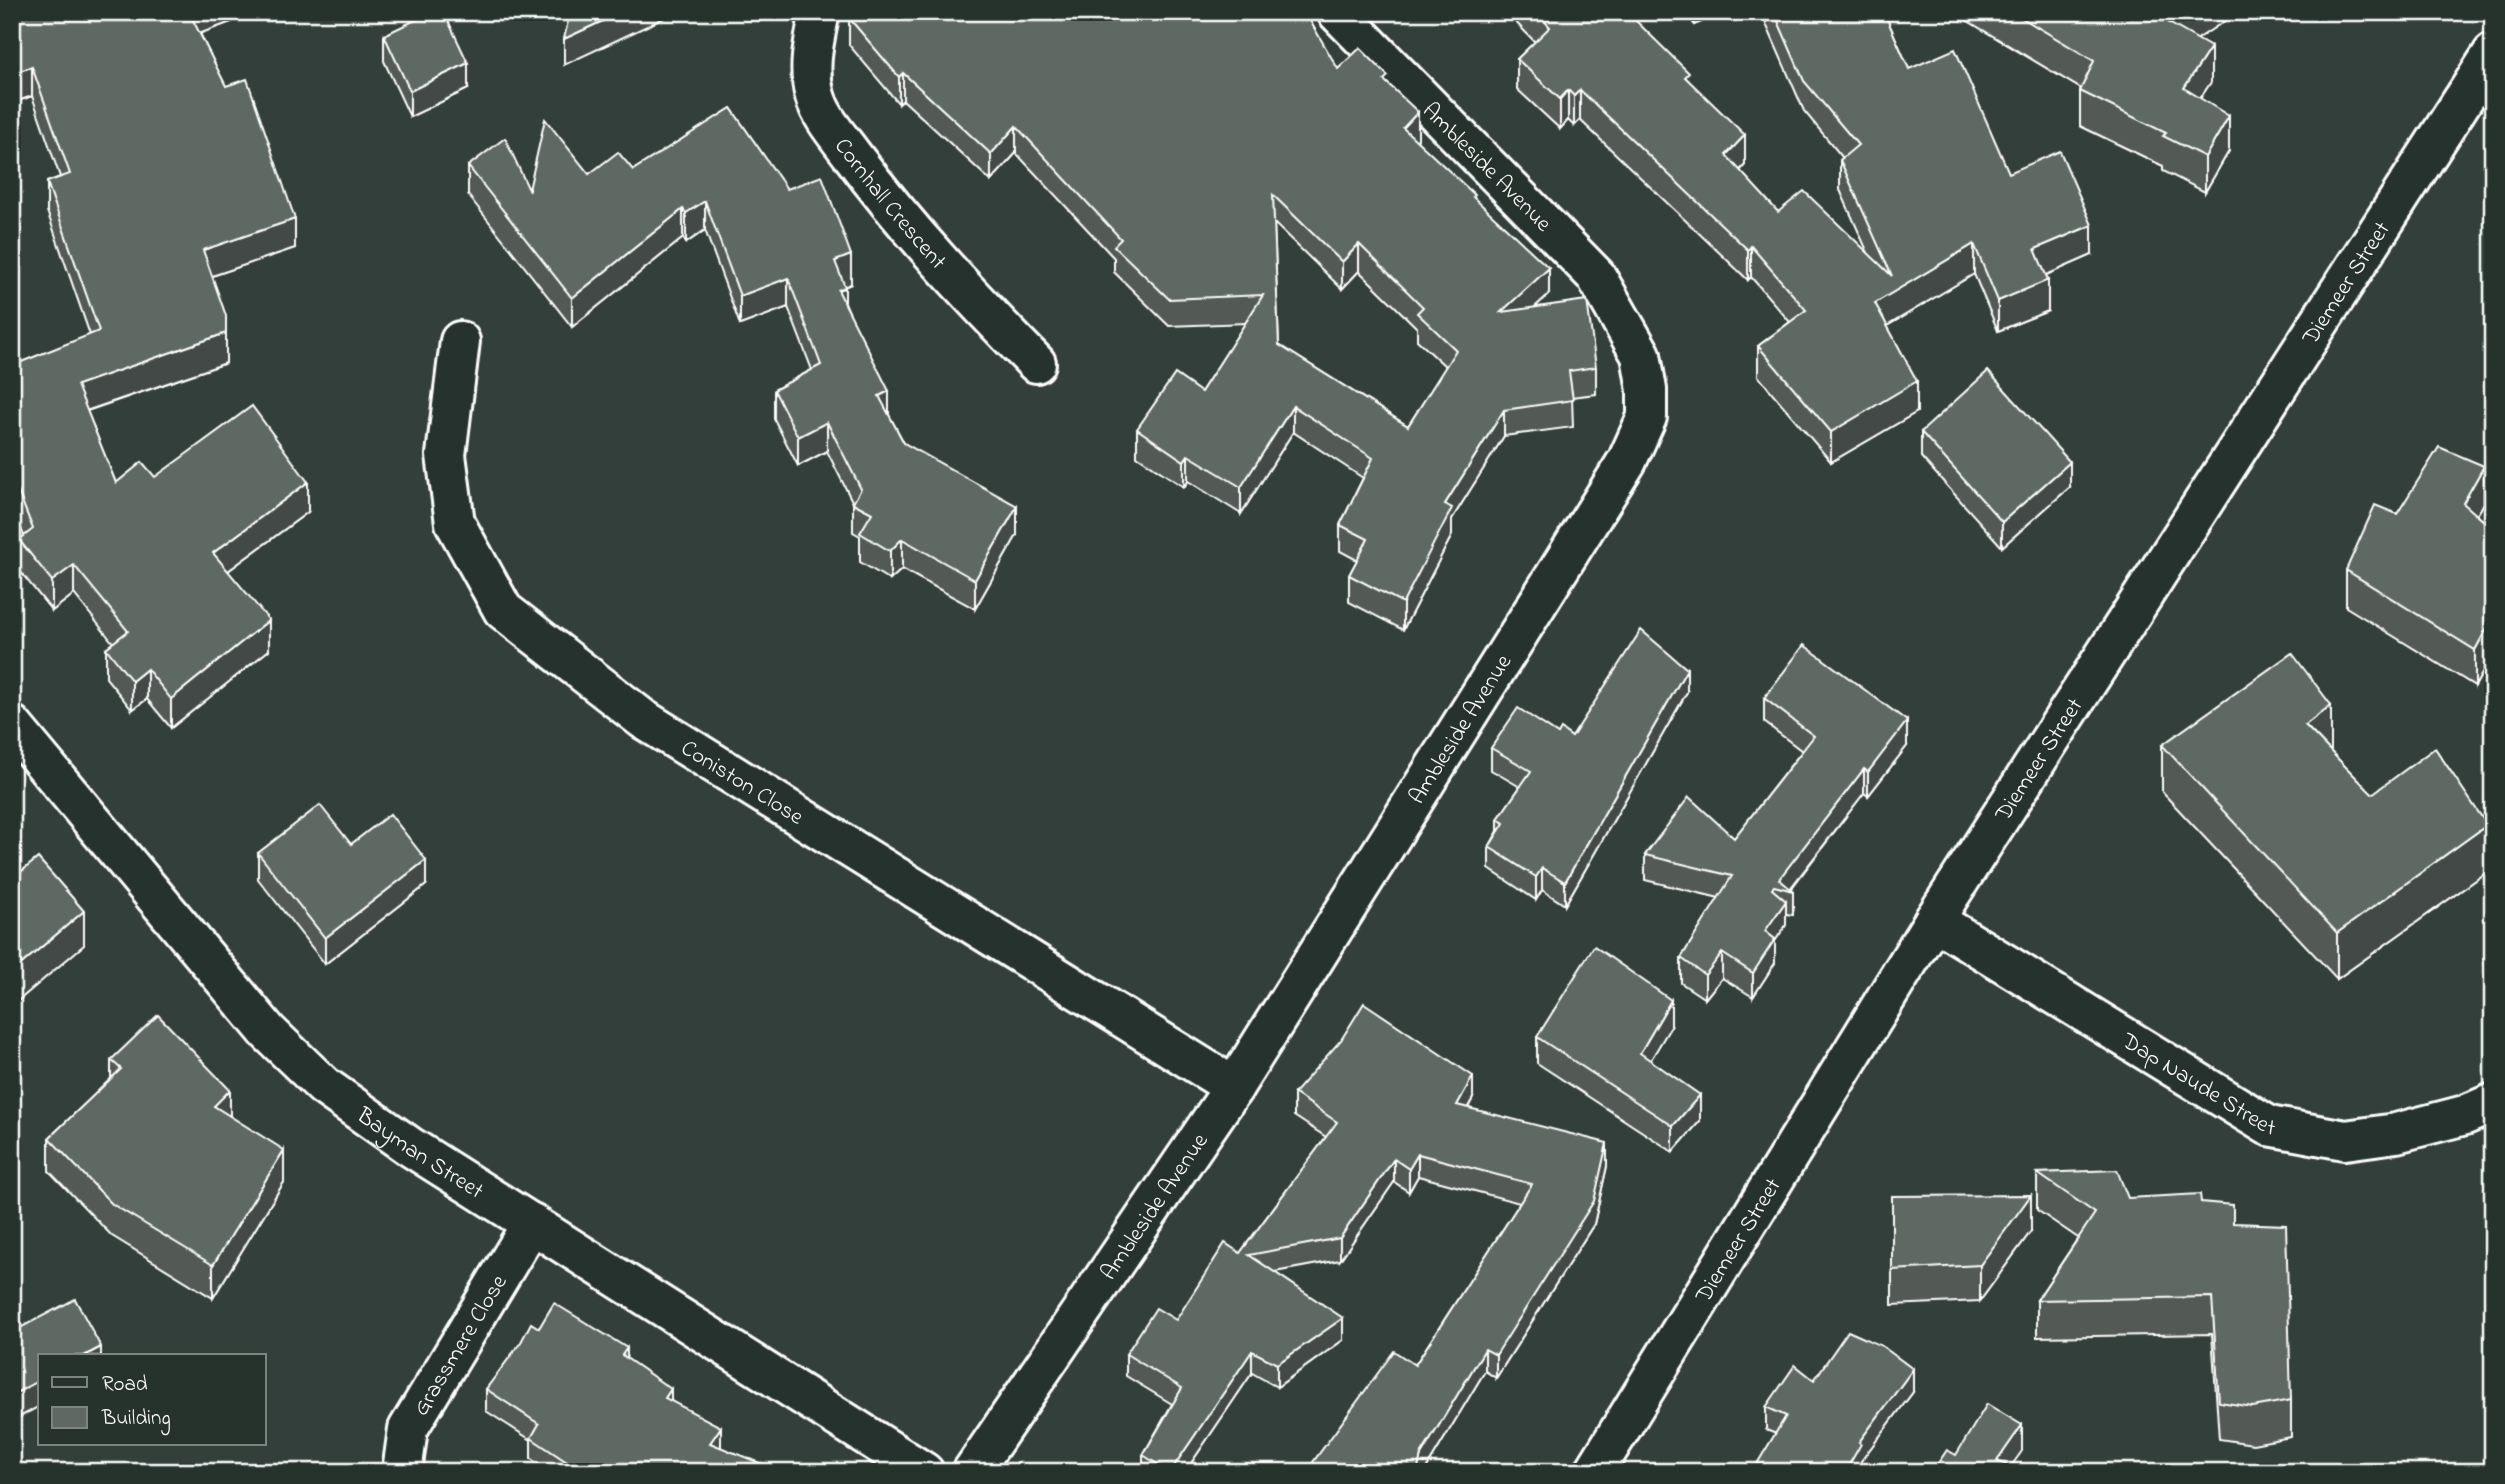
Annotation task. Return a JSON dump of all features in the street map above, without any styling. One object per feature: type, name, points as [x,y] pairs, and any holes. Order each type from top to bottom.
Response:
[{"type":"street","name":"Cornhall Crescent","points":[[820,12],[810,74],[816,99],[827,120],[871,179],[969,295],[1036,363]]},
{"type":"street","name":"Ambleside Avenue","points":[[972,1472],[1234,1087],[1627,461],[1647,417],[1647,390],[1641,355],[1596,275],[1337,12]]},
{"type":"street","name":"Diemeer Street","points":[[1594,1472],[1934,920],[2493,53]]},
{"type":"street","name":"Coniston Close","points":[[460,341],[446,454],[455,523],[503,610],[643,719],[1234,1087]]},
{"type":"street","name":"Bayman Street","points":[[12,725],[268,1032],[324,1086],[409,1146],[924,1472]]},
{"type":"street","name":"Dap Naude Street","points":[[1934,920],[2269,1126],[2345,1140],[2408,1130],[2465,1115],[2493,1102]]},
{"type":"street","name":"Grassmere Close","points":[[402,1472],[408,1429],[532,1223]]},
{"type":"building","points":[[12,12],[189,12],[226,86],[247,79],[295,219],[203,250],[226,316],[226,333],[77,385],[116,483],[142,462],[155,477],[252,406],[308,482],[213,553],[269,620],[171,699],[147,669],[132,681],[106,648],[128,631],[74,565],[52,581],[19,540],[33,529],[12,476],[12,344],[19,363],[99,331],[47,182],[70,174],[32,67],[12,73]]},
{"type":"building","points":[[432,12],[444,12],[468,63],[410,91],[384,35]]},
{"type":"building","points":[[570,12],[622,12],[564,39]]},
{"type":"building","points":[[856,12],[1305,12],[1338,69],[1360,48],[1388,76],[1384,80],[1418,112],[1403,128],[1549,268],[1501,312],[1587,300],[1596,367],[1569,371],[1573,400],[1504,410],[1445,504],[1452,508],[1403,603],[1349,575],[1368,539],[1340,525],[1373,458],[1293,406],[1241,487],[1188,455],[1184,461],[1137,429],[1175,374],[1201,392],[1263,295],[1169,299],[1114,246],[1121,239],[1016,126],[991,154],[903,73],[899,77],[849,18]],"holes":[[[1273,195],[1342,262],[1359,244],[1423,307],[1417,313],[1456,350],[1408,426],[1279,345]]]},
{"type":"building","points":[[1536,12],[1627,12],[1689,73],[1685,77],[1745,135],[1726,155],[1778,212],[1804,191],[1892,276],[1840,160],[1858,145],[1804,81],[1774,12],[1884,12],[1909,69],[1955,49],[2009,173],[2060,151],[2092,225],[2035,249],[2048,280],[1998,301],[1974,244],[1875,303],[1917,381],[1831,432],[1758,346],[1806,310],[1751,246],[1748,250],[1580,90],[1574,96],[1568,90],[1560,99],[1517,59],[1550,27]]},
{"type":"building","points":[[2012,12],[2185,12],[2169,23],[2211,47],[2184,88],[2229,116],[2205,157],[2163,136],[2166,133],[2080,91],[2094,61]]},
{"type":"building","points":[[731,108],[787,189],[822,176],[851,255],[835,261],[845,287],[838,290],[889,391],[879,396],[904,443],[1017,506],[975,580],[902,539],[890,551],[860,533],[872,513],[853,503],[861,489],[827,422],[798,437],[774,390],[821,365],[788,278],[740,296],[705,201],[686,213],[683,209],[572,298],[468,166],[505,138],[529,190],[545,119],[589,174],[618,152],[633,170]]},
{"type":"building","points":[[1988,371],[2070,462],[2002,522],[1921,432]]},
{"type":"building","points":[[2439,447],[2484,466],[2463,503],[2493,529],[2493,617],[2475,650],[2346,570],[2375,505],[2397,514]]},
{"type":"building","points":[[1641,630],[1687,669],[1565,882],[1542,868],[1536,877],[1489,847],[1504,823],[1498,819],[1531,771],[1491,748],[1518,708],[1558,734],[1561,729],[1572,737]]},
{"type":"building","points":[[1804,645],[1907,721],[1868,772],[1864,769],[1779,879],[1793,891],[1774,886],[1772,889],[1786,901],[1765,931],[1775,939],[1753,973],[1722,953],[1705,975],[1681,958],[1732,876],[1645,855],[1689,797],[1734,838],[1814,736],[1764,698]]},
{"type":"building","points":[[2292,653],[2331,705],[2305,725],[2372,794],[2435,748],[2487,825],[2337,933],[2162,745]]},
{"type":"building","points":[[320,805],[351,844],[390,814],[426,860],[325,938],[258,853]]},
{"type":"building","points":[[38,858],[84,911],[12,972],[12,879]]},
{"type":"building","points":[[1594,946],[1671,1000],[1640,1053],[1700,1095],[1673,1126],[1537,1037]]},
{"type":"building","points":[[1364,1003],[1473,1076],[1457,1105],[1607,1143],[1594,1201],[1496,1355],[1485,1349],[1421,1455],[1417,1472],[1313,1472],[1308,1469],[1394,1351],[1415,1365],[1532,1184],[1418,1154],[1409,1169],[1394,1159],[1340,1238],[1249,1255],[1343,1318],[1277,1364],[1252,1351],[1170,1472],[1143,1455],[1182,1388],[1126,1354],[1156,1308],[1176,1320],[1225,1243],[1240,1253],[1337,1122],[1294,1093],[1341,1040]]},
{"type":"building","points":[[158,1015],[230,1090],[214,1106],[284,1150],[213,1265],[112,1204],[49,1138],[121,1069],[111,1060]]},
{"type":"building","points":[[2117,1170],[2128,1198],[2200,1194],[2201,1202],[2233,1205],[2233,1223],[2286,1225],[2291,1400],[2253,1407],[2219,1402],[2212,1297],[2037,1300],[2095,1213],[2037,1173]]},
{"type":"building","points":[[2031,1195],[1980,1265],[1892,1270],[1892,1196]]},
{"type":"building","points":[[75,1299],[101,1347],[88,1354],[38,1354],[38,1381],[12,1395],[12,1332]]},
{"type":"building","points":[[554,1303],[627,1348],[622,1355],[671,1389],[665,1398],[721,1427],[710,1443],[782,1472],[582,1472],[531,1438],[539,1424],[486,1389],[521,1342],[531,1323],[539,1328]]},
{"type":"building","points":[[1848,1331],[1882,1346],[1913,1369],[1859,1442],[1861,1444],[1845,1472],[1752,1472],[1786,1416],[1766,1407],[1795,1365],[1814,1380]]},
{"type":"building","points":[[1987,1404],[2022,1425],[1997,1461],[2023,1472],[1932,1472],[1947,1450],[1956,1455]]}]
